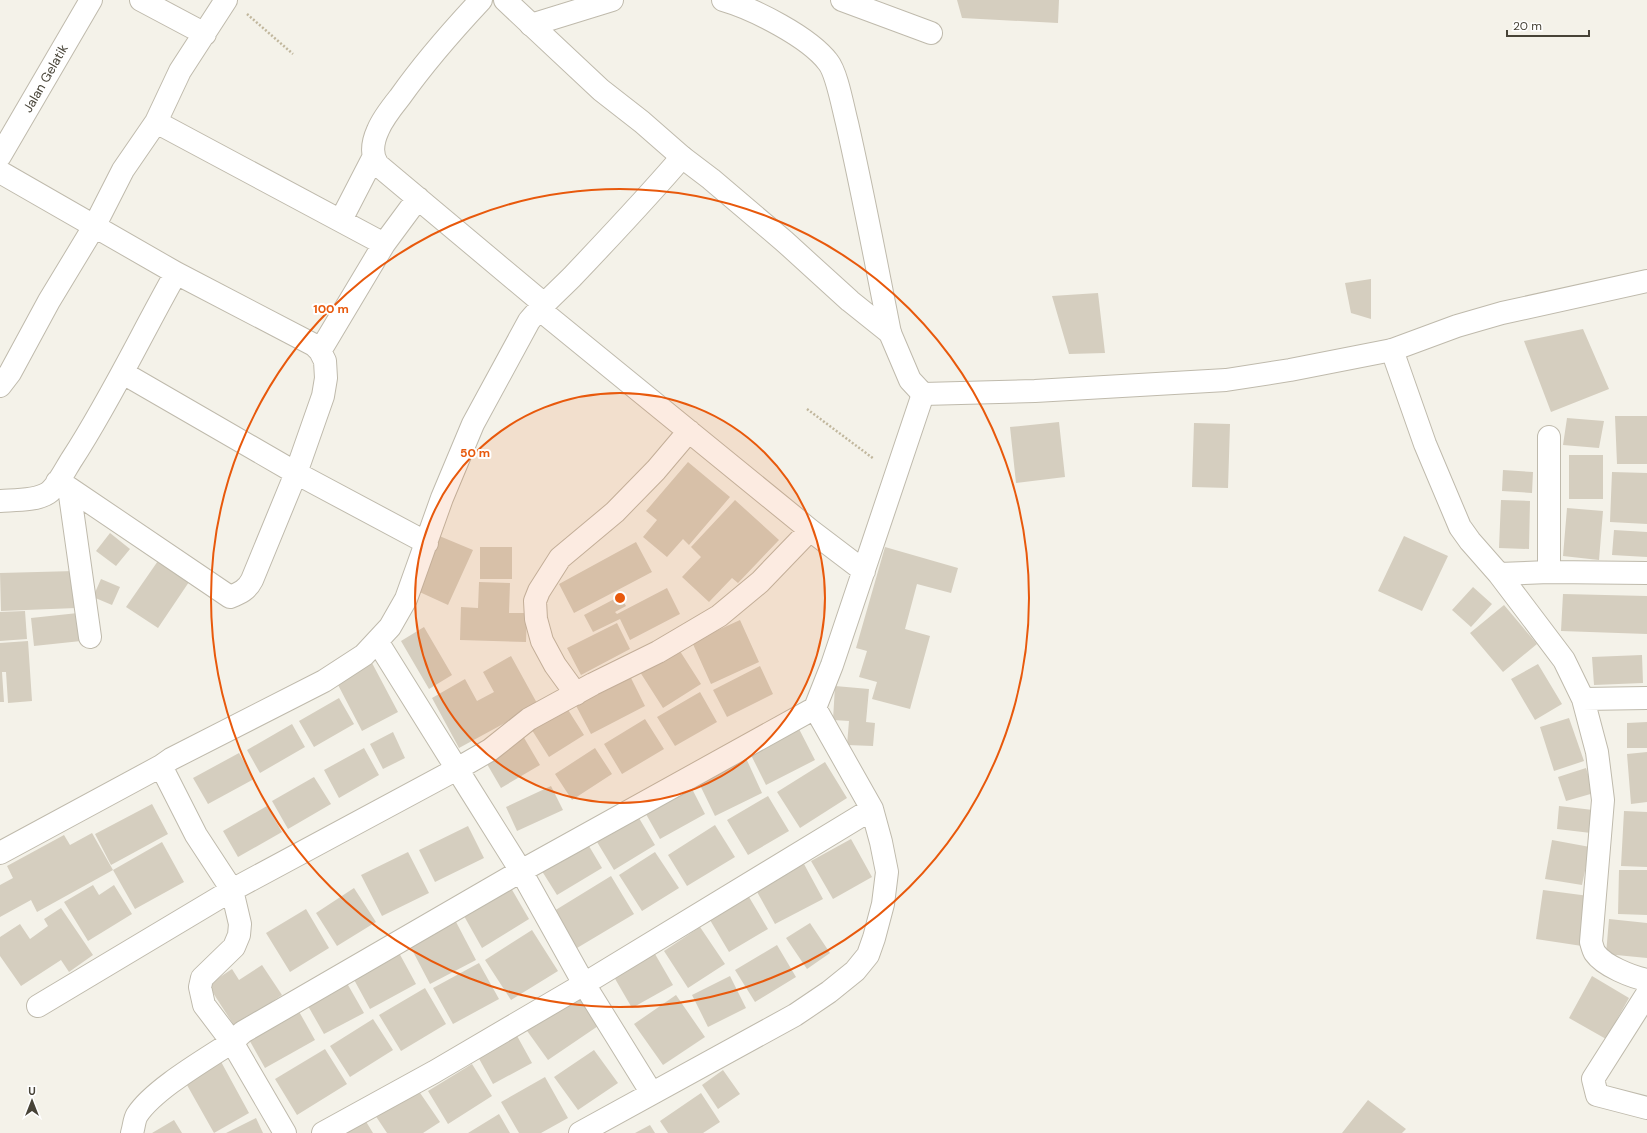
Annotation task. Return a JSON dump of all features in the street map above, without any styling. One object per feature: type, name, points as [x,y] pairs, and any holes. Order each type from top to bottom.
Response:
[{"type":"street","name":"Jalan Gelatik","points":[[0,156],[91,0]]},
{"type":"street","points":[[141,0],[205,34]]},
{"type":"street","points":[[341,220],[373,158],[373,148],[378,129],[389,111],[413,79],[481,0]]},
{"type":"street","points":[[505,0],[601,90],[734,198],[784,241],[850,302],[890,333]]},
{"type":"street","points":[[531,25],[612,0]]},
{"type":"street","points":[[723,0],[764,16],[818,51],[830,64],[839,91],[850,135],[890,333],[910,380],[923,394],[1035,391],[1226,380],[1392,350],[1456,326],[1502,313],[1647,281]]},
{"type":"street","points":[[842,0],[931,32]]},
{"type":"street","points":[[0,386],[10,373],[49,301],[95,225],[124,170],[156,122],[180,71],[205,34],[234,5]]},
{"type":"street","points":[[156,122],[384,244]]},
{"type":"street","points":[[0,853],[161,766],[171,759],[324,681],[364,655],[390,627],[406,599],[442,498],[473,424],[529,321],[660,183],[682,157]]},
{"type":"street","points":[[373,158],[378,165],[689,431],[810,530],[864,571]]},
{"type":"street","points":[[0,172],[95,225],[176,273],[314,345],[320,351],[325,361],[326,378],[323,396],[296,473],[252,580],[248,587],[241,593],[230,597],[63,485]]},
{"type":"street","points":[[320,351],[384,244],[418,198]]},
{"type":"street","points":[[90,637],[63,485],[85,439],[124,372],[150,319],[176,273]]},
{"type":"street","points":[[1392,350],[1425,444],[1460,527],[1470,541],[1499,574],[1564,660],[1583,699],[1597,752],[1603,800],[1591,942],[1595,953],[1606,963],[1634,977],[1647,980]]},
{"type":"street","points":[[124,372],[296,473],[427,543]]},
{"type":"street","points":[[132,1133],[136,1117],[147,1103],[172,1083],[250,1028],[521,871],[816,708],[832,666],[923,394]]},
{"type":"street","points":[[576,694],[555,666],[542,642],[536,619],[535,601],[539,591],[560,558],[615,512],[656,470],[689,431]]},
{"type":"street","points":[[1549,437],[1549,572]]},
{"type":"street","points":[[0,501],[30,499],[48,493],[63,485]]},
{"type":"street","points":[[38,1006],[232,890],[490,750],[530,719],[658,652],[719,616],[760,582],[810,530]]},
{"type":"street","points":[[1499,574],[1549,572],[1647,573]]},
{"type":"street","points":[[377,641],[521,871],[584,984],[651,1092]]},
{"type":"street","points":[[1583,699],[1647,698]]},
{"type":"street","points":[[580,1133],[651,1092],[795,1014],[829,992],[856,971],[868,955],[883,904],[887,872],[881,842],[872,808],[816,708]]},
{"type":"street","points":[[161,766],[196,835],[232,890],[240,924],[239,935],[234,947],[202,978],[200,987],[204,1006],[232,1042],[285,1133]]},
{"type":"street","points":[[323,1133],[434,1072],[584,984],[872,808]]},
{"type":"street","points":[[1647,994],[1593,1079],[1597,1095],[1647,1108]]},
{"type":"path","points":[[234,5],[293,54]]},
{"type":"path","points":[[807,409],[896,475]]},
{"type":"building","points":[[957,0],[1059,0],[1058,23],[962,18]]},
{"type":"building","points":[[1371,279],[1371,319],[1351,313],[1345,283]]},
{"type":"building","points":[[1098,293],[1105,353],[1069,354],[1052,296]]},
{"type":"building","points":[[1583,329],[1609,389],[1551,412],[1524,341]]},
{"type":"building","points":[[1615,416],[1647,416],[1647,464],[1617,464]]},
{"type":"building","points":[[1567,418],[1604,421],[1599,448],[1563,445]]},
{"type":"building","points":[[1059,422],[1065,477],[1016,483],[1010,427]]},
{"type":"building","points":[[1194,423],[1230,424],[1228,488],[1192,487]]},
{"type":"building","points":[[1569,455],[1603,455],[1603,499],[1569,499]]},
{"type":"building","points":[[688,462],[730,497],[689,545],[683,539],[667,557],[643,537],[657,520],[646,511]]},
{"type":"building","points":[[1503,470],[1533,472],[1532,493],[1502,491]]},
{"type":"building","points":[[1612,472],[1647,473],[1647,524],[1610,522]]},
{"type":"building","points":[[735,500],[779,540],[738,583],[732,578],[709,602],[682,577],[701,557],[691,547]]},
{"type":"building","points":[[1501,500],[1530,501],[1529,549],[1499,548]]},
{"type":"building","points":[[1567,508],[1603,511],[1599,560],[1563,556]]},
{"type":"building","points":[[1614,530],[1647,532],[1647,557],[1612,555]]},
{"type":"building","points":[[110,533],[130,549],[116,566],[96,551]]},
{"type":"building","points":[[437,535],[473,550],[448,605],[413,589]]},
{"type":"building","points":[[1404,536],[1448,556],[1422,611],[1378,591]]},
{"type":"building","points":[[636,542],[652,572],[574,613],[559,584]]},
{"type":"building","points":[[480,547],[512,547],[512,579],[480,579]]},
{"type":"building","points":[[885,547],[958,568],[951,593],[917,584],[905,629],[930,636],[910,709],[872,699],[877,682],[859,677],[867,651],[856,648]]},
{"type":"building","points":[[160,558],[191,579],[158,628],[126,607]]},
{"type":"building","points":[[75,571],[76,608],[1,611],[0,573]]},
{"type":"building","points":[[101,579],[120,587],[112,605],[93,597]]},
{"type":"building","points":[[479,582],[510,583],[509,613],[527,613],[526,642],[460,640],[461,607],[478,608]]},
{"type":"building","points":[[1473,587],[1492,604],[1471,627],[1452,610]]},
{"type":"building","points":[[667,588],[680,614],[630,640],[620,619],[593,632],[584,615],[620,596],[626,606],[615,612],[617,614]]},
{"type":"building","points":[[1563,594],[1647,596],[1647,634],[1561,631]]},
{"type":"building","points":[[1504,605],[1537,644],[1503,672],[1470,633]]},
{"type":"building","points":[[25,611],[27,639],[0,641],[0,612]]},
{"type":"building","points":[[78,613],[81,641],[34,646],[31,618]]},
{"type":"building","points":[[740,620],[759,662],[711,684],[692,642]]},
{"type":"building","points":[[617,623],[630,649],[581,675],[567,648]]},
{"type":"building","points":[[424,627],[452,675],[429,689],[401,641]]},
{"type":"building","points":[[28,641],[32,701],[8,703],[6,672],[2,672],[4,702],[0,702],[0,643]]},
{"type":"building","points":[[678,648],[701,684],[663,708],[640,672]]},
{"type":"building","points":[[1642,655],[1643,683],[1594,685],[1592,657]]},
{"type":"building","points":[[511,656],[538,705],[459,748],[432,698],[465,679],[477,701],[494,692],[483,672]]},
{"type":"building","points":[[372,663],[398,712],[362,731],[336,681]]},
{"type":"building","points":[[1538,664],[1562,704],[1535,720],[1511,679]]},
{"type":"building","points":[[760,666],[773,694],[727,717],[713,690]]},
{"type":"building","points":[[628,672],[645,706],[591,734],[573,700]]},
{"type":"building","points":[[835,686],[869,689],[866,722],[875,723],[873,746],[847,745],[849,721],[833,720]]},
{"type":"building","points":[[700,692],[717,722],[675,746],[657,717]]},
{"type":"building","points":[[339,698],[354,724],[314,747],[299,721]]},
{"type":"building","points":[[565,705],[584,735],[549,757],[530,727]]},
{"type":"building","points":[[1569,718],[1584,761],[1554,771],[1540,727]]},
{"type":"building","points":[[645,719],[664,749],[622,774],[604,744]]},
{"type":"building","points":[[1647,722],[1647,748],[1627,748],[1627,723]]},
{"type":"building","points":[[292,724],[305,747],[260,773],[247,750]]},
{"type":"building","points":[[798,727],[815,760],[766,785],[749,751]]},
{"type":"building","points":[[393,732],[405,758],[383,769],[370,744]]},
{"type":"building","points":[[523,736],[540,765],[501,788],[484,759]]},
{"type":"building","points":[[364,748],[379,775],[339,798],[324,770]]},
{"type":"building","points":[[595,748],[612,774],[572,800],[555,774]]},
{"type":"building","points":[[1647,752],[1647,802],[1631,804],[1627,754]]},
{"type":"building","points":[[239,753],[254,779],[208,804],[193,778]]},
{"type":"building","points":[[745,756],[762,793],[715,816],[697,779]]},
{"type":"building","points":[[825,762],[847,798],[800,828],[777,792]]},
{"type":"building","points":[[1586,768],[1594,793],[1566,801],[1558,777]]},
{"type":"building","points":[[314,777],[331,804],[288,829],[272,801]]},
{"type":"building","points":[[689,783],[705,814],[660,839],[642,807]]},
{"type":"building","points":[[551,786],[563,810],[517,831],[506,807]]},
{"type":"building","points":[[768,796],[789,831],[748,855],[727,820]]},
{"type":"building","points":[[152,804],[168,834],[111,865],[95,834]]},
{"type":"building","points":[[267,806],[282,832],[238,857],[223,831]]},
{"type":"building","points":[[1559,806],[1593,810],[1591,833],[1557,829]]},
{"type":"building","points":[[1624,811],[1647,812],[1647,867],[1621,866]]},
{"type":"building","points":[[636,813],[655,845],[614,870],[594,837]]},
{"type":"building","points":[[715,825],[735,857],[687,886],[668,855]]},
{"type":"building","points":[[468,826],[484,858],[435,882],[419,850]]},
{"type":"building","points":[[92,833],[113,870],[37,912],[31,900],[0,917],[0,885],[13,878],[7,866],[64,835],[70,845]]},
{"type":"building","points":[[851,839],[872,877],[833,899],[811,861]]},
{"type":"building","points":[[1552,840],[1590,847],[1582,885],[1545,879]]},
{"type":"building","points":[[586,841],[602,868],[557,895],[540,868]]},
{"type":"building","points":[[162,842],[184,882],[135,909],[113,870]]},
{"type":"building","points":[[408,852],[429,893],[382,916],[361,875]]},
{"type":"building","points":[[655,852],[679,888],[642,911],[619,875]]},
{"type":"building","points":[[804,864],[823,899],[775,924],[756,890]]},
{"type":"building","points":[[1619,870],[1647,870],[1647,915],[1618,914]]},
{"type":"building","points":[[611,876],[634,914],[577,948],[554,911]]},
{"type":"building","points":[[93,885],[99,895],[114,885],[132,914],[88,941],[64,902]]},
{"type":"building","points":[[354,888],[376,922],[337,946],[316,913]]},
{"type":"building","points":[[511,888],[529,919],[482,948],[464,916]]},
{"type":"building","points":[[1543,890],[1589,896],[1582,946],[1536,939]]},
{"type":"building","points":[[749,897],[768,929],[729,952],[710,920]]},
{"type":"building","points":[[61,908],[93,955],[69,972],[61,960],[21,986],[0,956],[0,937],[20,924],[30,939],[48,926],[44,919]]},
{"type":"building","points":[[306,909],[329,948],[290,972],[266,933]]},
{"type":"building","points":[[1609,919],[1647,923],[1647,958],[1606,954]]},
{"type":"building","points":[[455,920],[476,960],[430,984],[409,944]]},
{"type":"building","points":[[810,923],[830,953],[807,969],[786,938]]},
{"type":"building","points":[[700,927],[725,964],[688,988],[664,951]]},
{"type":"building","points":[[532,930],[558,971],[511,1000],[485,960]]},
{"type":"building","points":[[777,945],[796,977],[755,1002],[735,970]]},
{"type":"building","points":[[398,951],[416,984],[370,1009],[352,976]]},
{"type":"building","points":[[655,954],[673,985],[632,1008],[614,977]]},
{"type":"building","points":[[479,963],[499,999],[453,1024],[433,988]]},
{"type":"building","points":[[262,965],[282,995],[235,1027],[208,985],[232,969],[239,980]]},
{"type":"building","points":[[730,976],[746,1008],[708,1027],[692,995]]},
{"type":"building","points":[[1592,976],[1629,998],[1606,1039],[1569,1018]]},
{"type":"building","points":[[344,978],[364,1013],[324,1034],[304,999]]},
{"type":"building","points":[[425,988],[446,1024],[401,1051],[379,1015]]},
{"type":"building","points":[[578,991],[601,1024],[548,1060],[525,1028]]},
{"type":"building","points":[[676,995],[705,1037],[663,1065],[634,1024]]},
{"type":"building","points":[[297,1008],[315,1040],[265,1068],[247,1036]]},
{"type":"building","points":[[373,1019],[393,1050],[350,1077],[330,1046]]},
{"type":"building","points":[[516,1034],[532,1063],[493,1084],[477,1055]]},
{"type":"building","points":[[325,1049],[347,1084],[297,1115],[275,1079]]},
{"type":"building","points":[[594,1050],[618,1083],[578,1110],[554,1077]]},
{"type":"building","points":[[219,1058],[249,1113],[214,1133],[183,1078]]},
{"type":"building","points":[[472,1064],[492,1096],[448,1124],[428,1091]]},
{"type":"building","points":[[723,1070],[740,1094],[718,1109],[702,1085]]},
{"type":"building","points":[[545,1077],[568,1118],[541,1133],[519,1133],[501,1102]]},
{"type":"building","points":[[416,1087],[440,1122],[423,1133],[387,1133],[375,1115]]},
{"type":"building","points":[[701,1093],[720,1122],[703,1133],[668,1133],[660,1121]]},
{"type":"building","points":[[1368,1100],[1406,1129],[1402,1133],[1342,1133]]},
{"type":"building","points":[[499,1114],[510,1133],[468,1133]]},
{"type":"building","points":[[362,1115],[373,1133],[331,1133]]},
{"type":"building","points":[[256,1118],[263,1133],[226,1133]]},
{"type":"building","points":[[174,1120],[182,1133],[152,1133]]},
{"type":"building","points":[[650,1125],[655,1133],[635,1133]]}]
